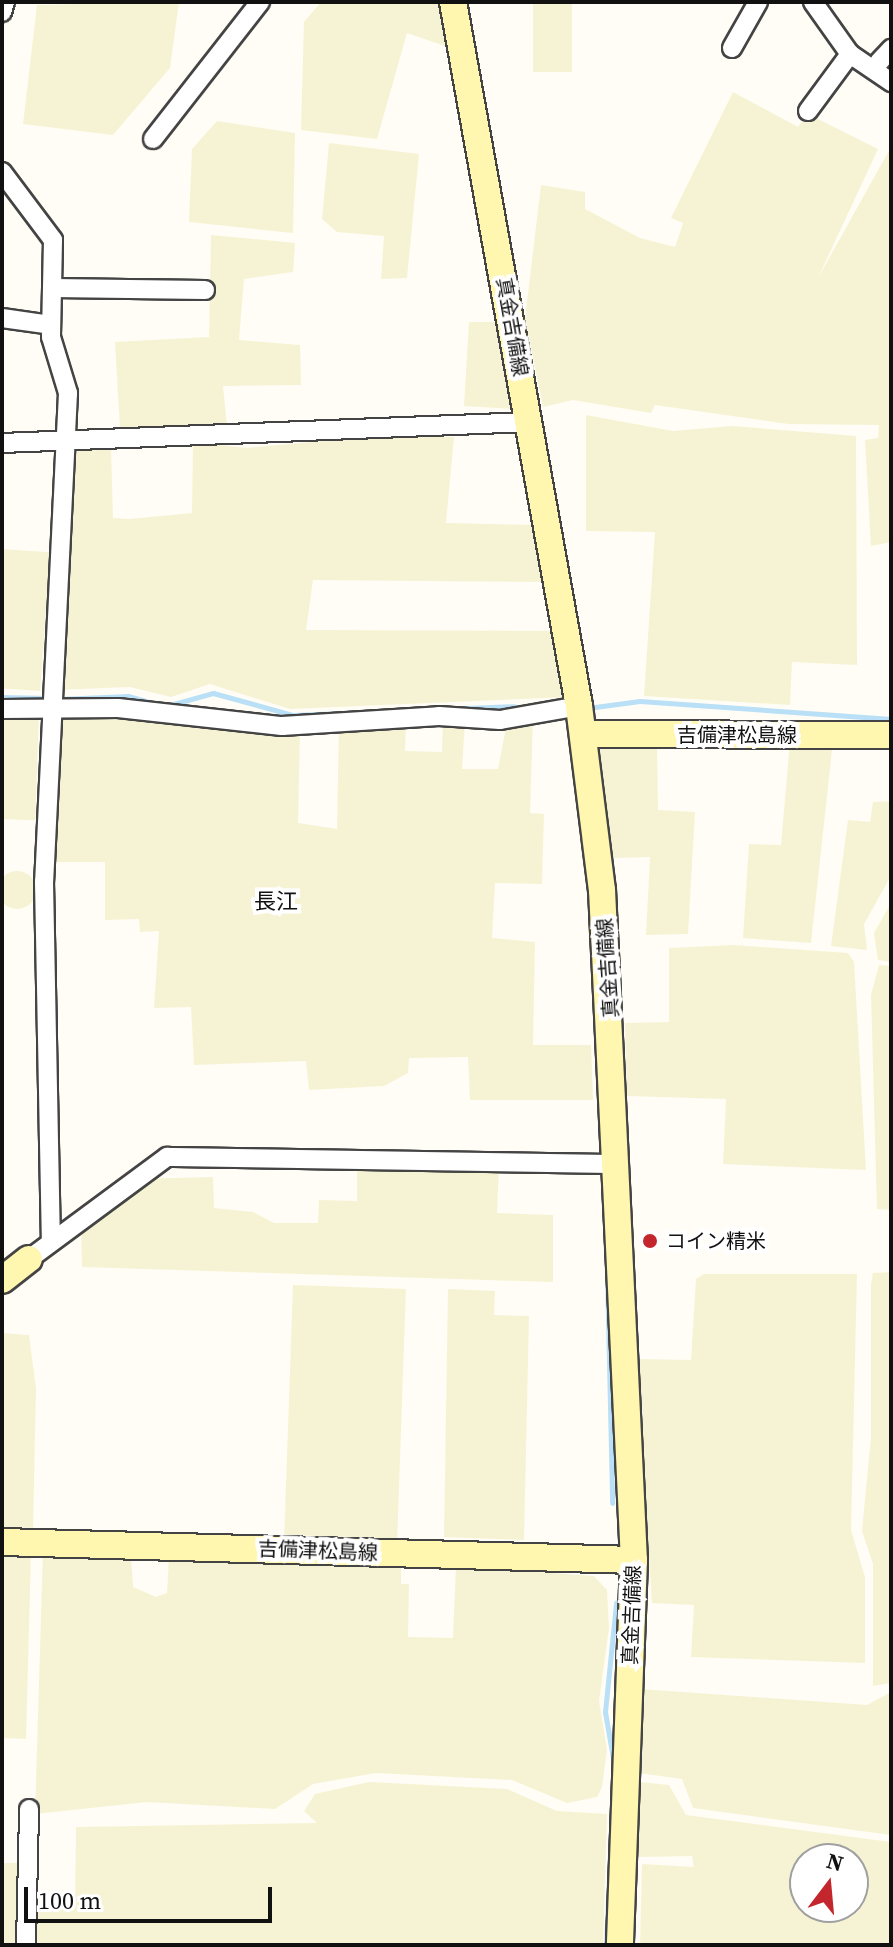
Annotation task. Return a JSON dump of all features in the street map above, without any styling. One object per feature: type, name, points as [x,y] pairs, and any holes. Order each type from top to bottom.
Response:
[{"type":"main road","name":"真金吉備線","points":[[453,2],[579,706],[602,890],[634,1560],[620,1945]]},
{"type":"main road","name":"吉備津松島線","points":[[583,734],[891,735]]},
{"type":"main road","points":[[2,1280],[29,1259]]},
{"type":"main road","name":"吉備津松島線","points":[[2,1542],[634,1560]]},
{"type":"street","points":[[2,12],[5,2]]},
{"type":"street","points":[[153,139],[260,2]]},
{"type":"street","points":[[732,48],[758,2]]},
{"type":"street","points":[[813,2],[850,54],[891,82]]},
{"type":"street","points":[[808,111],[850,54]]},
{"type":"street","points":[[2,172],[53,240],[51,325],[68,393],[61,446],[50,710],[43,1052],[51,1240]]},
{"type":"street","points":[[53,288],[205,290]]},
{"type":"street","points":[[2,318],[51,325]]},
{"type":"street","points":[[2,443],[61,446],[121,435],[529,422]]},
{"type":"street","points":[[2,709],[224,715],[282,726],[439,716],[500,720],[579,706]]},
{"type":"street","points":[[29,1259],[167,1157],[617,1164]]},
{"type":"street","points":[[26,1945],[29,1809]]},
{"type":"shaded area","points":[[179,2],[170,68],[113,135],[23,124],[37,5]]},
{"type":"shaded area","points":[[321,2],[444,2],[445,46],[407,33],[377,139],[301,130],[304,22]]},
{"type":"shaded area","points":[[533,2],[572,2],[572,72],[533,72]]},
{"type":"shaded area","points":[[733,92],[798,127],[808,114],[878,149],[818,278],[891,147],[891,542],[871,546],[865,440],[878,438],[879,425],[788,424],[655,405],[651,413],[573,400],[543,407],[525,319],[541,185],[585,192],[585,209],[640,238],[675,247],[683,223],[671,218]]},
{"type":"shaded area","points":[[217,121],[295,133],[293,233],[189,222],[192,149]]},
{"type":"shaded area","points":[[329,143],[419,154],[407,278],[381,279],[384,236],[337,232],[322,219]]},
{"type":"shaded area","points":[[211,235],[295,243],[293,272],[244,279],[239,340],[300,345],[301,385],[223,386],[227,426],[120,428],[115,342],[209,337]]},
{"type":"shaded area","points":[[469,322],[500,322],[514,409],[464,406]]},
{"type":"shaded area","points":[[586,415],[673,431],[732,426],[856,436],[857,665],[792,662],[790,705],[644,696],[655,532],[586,531]]},
{"type":"shaded area","points":[[379,436],[454,437],[446,523],[536,525],[548,582],[313,580],[306,630],[556,631],[567,697],[290,709],[210,684],[171,697],[130,687],[55,690],[74,452],[111,447],[113,518],[129,519],[192,513],[193,442],[246,448]]},
{"type":"shaded area","points":[[2,549],[50,552],[40,691],[2,688]]},
{"type":"shaded area","points":[[2,711],[39,712],[35,820],[2,819]]},
{"type":"shaded area","points":[[64,712],[300,728],[298,823],[337,829],[339,721],[406,719],[405,751],[442,752],[443,720],[465,722],[462,769],[498,769],[507,722],[533,718],[530,813],[544,814],[542,884],[495,883],[492,938],[535,942],[533,1045],[591,1045],[593,1100],[470,1100],[468,1057],[409,1058],[408,1073],[384,1086],[309,1090],[306,1061],[194,1065],[191,1007],[154,1008],[159,931],[140,932],[139,919],[105,920],[105,862],[51,862],[55,715]]},
{"type":"shaded area","points":[[790,741],[833,741],[811,943],[743,938],[749,844],[781,845]]},
{"type":"shaded area","points":[[657,742],[658,810],[695,812],[688,934],[646,935],[650,857],[613,858],[597,743]]},
{"type":"shaded area","points":[[891,801],[891,876],[864,924],[867,950],[831,946],[848,820],[870,822],[873,802]]},
{"type":"shaded area","points":[[17,871],[31,876],[36,890],[31,904],[17,909],[3,904],[-2,890],[3,876]]},
{"type":"shaded area","points":[[891,903],[891,962],[878,960],[874,933]]},
{"type":"shaded area","points":[[733,945],[848,953],[854,962],[866,1170],[723,1164],[726,1099],[627,1096],[625,1023],[669,1022],[669,948]]},
{"type":"shaded area","points":[[879,965],[891,966],[891,1210],[877,1209],[871,995]]},
{"type":"shaded area","points":[[357,1160],[499,1163],[497,1213],[553,1215],[553,1282],[82,1267],[81,1222],[137,1179],[213,1177],[214,1208],[253,1212],[274,1223],[318,1223],[319,1200],[357,1201]]},
{"type":"shaded area","points":[[891,1272],[891,1683],[873,1686],[873,1564],[862,1531],[871,1437],[871,1284],[873,1273]]},
{"type":"shaded area","points":[[704,1274],[857,1274],[851,1530],[865,1577],[865,1663],[691,1657],[694,1605],[652,1603],[637,1359],[691,1360],[696,1279]]},
{"type":"shaded area","points":[[293,1285],[406,1289],[397,1539],[284,1535]]},
{"type":"shaded area","points":[[448,1289],[495,1291],[494,1315],[529,1316],[524,1540],[444,1537]]},
{"type":"shaded area","points":[[2,1333],[29,1335],[36,1389],[33,1528],[2,1527]]},
{"type":"shaded area","points":[[43,1551],[131,1554],[133,1587],[156,1597],[167,1593],[169,1556],[401,1564],[401,1584],[409,1584],[408,1637],[453,1638],[456,1566],[594,1576],[607,1590],[609,1628],[599,1701],[607,1750],[602,1787],[597,1797],[567,1803],[512,1780],[376,1773],[313,1784],[275,1809],[147,1802],[35,1814]]},
{"type":"shaded area","points":[[2,1552],[31,1553],[26,1739],[2,1738]]},
{"type":"shaded area","points":[[640,1689],[867,1705],[891,1692],[891,1835],[693,1808],[682,1779],[639,1773]]},
{"type":"shaded area","points":[[369,1782],[507,1789],[557,1811],[607,1814],[603,1945],[32,1945],[32,1906],[75,1906],[76,1827],[317,1823],[304,1811],[315,1794]]},
{"type":"shaded area","points":[[639,1782],[669,1785],[686,1815],[891,1842],[891,1945],[640,1945],[642,1864],[694,1867],[692,1856],[637,1857]]},
{"type":"shaded area","points":[[2,1863],[22,1863],[22,1945],[2,1945]]},
{"type":"waterway","points":[[170,705],[213,693],[293,715],[514,706]]},
{"type":"waterway","points":[[59,699],[128,696],[156,704]]},
{"type":"waterway","points":[[2,697],[49,698]]},
{"type":"waterway","points":[[595,707],[640,701],[891,719]]},
{"type":"waterway","points":[[606,1230],[612,1503]]},
{"type":"waterway","points":[[606,1945],[614,1764],[605,1712],[616,1603]]},
{"type":"place","name":"コイン精米","points":[[650,1241]]},
{"type":"district","name":"長江","points":[[276,902]]}]
